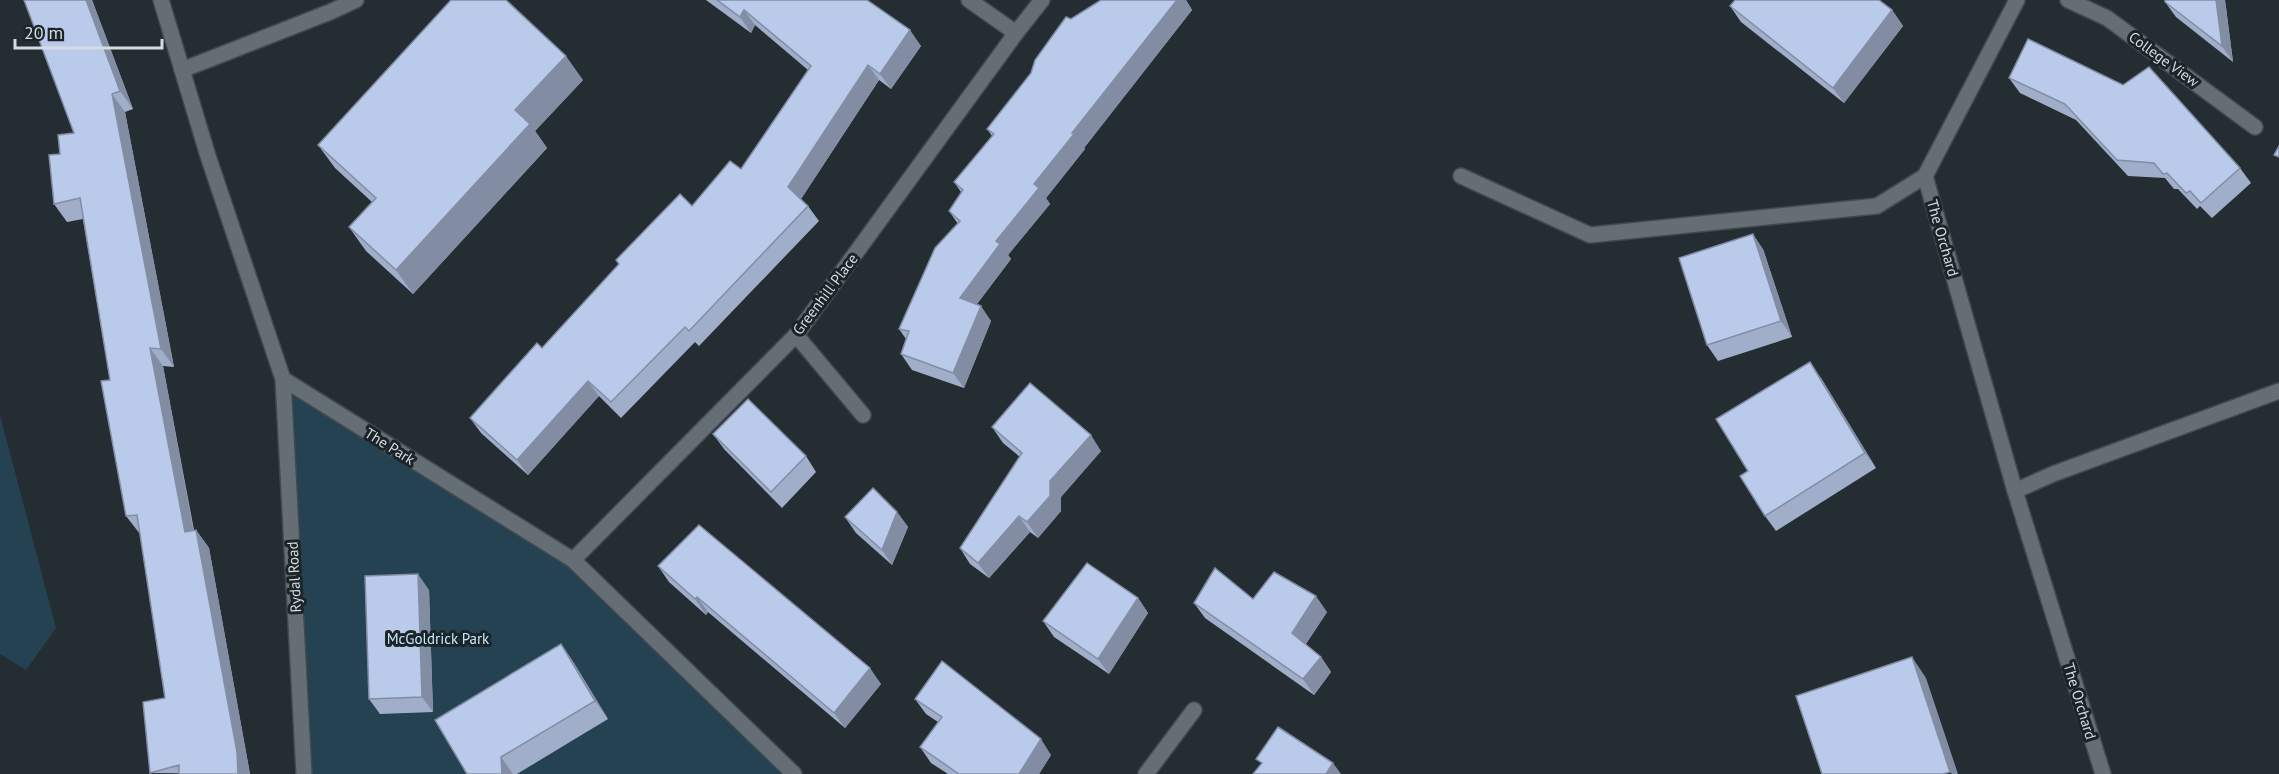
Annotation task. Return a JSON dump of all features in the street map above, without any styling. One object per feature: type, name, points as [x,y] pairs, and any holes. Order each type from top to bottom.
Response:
[{"type":"street","points":[[161,0],[212,168],[283,379]]},
{"type":"street","points":[[182,70],[356,0]]},
{"type":"street","points":[[969,0],[1016,33]]},
{"type":"street","name":"Greenhill Place","points":[[573,560],[796,335],[1042,0]]},
{"type":"street","points":[[1461,177],[1590,235],[1877,206],[1925,176],[2017,0]]},
{"type":"street","name":"College View","points":[[2068,0],[2107,18],[2255,127]]},
{"type":"street","name":"The Orchard","points":[[1925,176],[2015,491],[2103,774]]},
{"type":"street","points":[[796,335],[863,415]]},
{"type":"street","name":"The Park","points":[[283,379],[573,560],[794,774]]},
{"type":"street","name":"Rydal Road","points":[[283,379],[304,774]]},
{"type":"street","points":[[2015,491],[2053,474],[2279,391]]},
{"type":"street","points":[[1146,774],[1194,710]]},
{"type":"green space","name":"McGoldrick Park","points":[[283,379],[573,560],[794,774],[310,774]]},
{"type":"green space","points":[[0,415],[56,628],[26,670],[0,654]]},
{"type":"building","points":[[24,0],[86,0],[120,91],[112,94],[161,349],[150,348],[185,532],[196,530],[237,752],[238,774],[179,774],[179,765],[150,773],[143,702],[165,698],[137,515],[126,516],[101,381],[110,380],[80,198],[54,204],[49,155],[60,154],[58,135],[74,133]]},
{"type":"building","points":[[451,0],[506,0],[566,56],[515,110],[530,124],[396,270],[349,227],[376,198],[318,145]]},
{"type":"building","points":[[717,0],[867,0],[910,30],[880,74],[868,65],[788,187],[808,206],[689,331],[685,327],[611,402],[588,381],[517,460],[470,418],[537,343],[542,348],[619,264],[616,260],[680,194],[692,206],[730,161],[741,169],[811,66],[744,10],[740,17]]},
{"type":"building","points":[[1101,0],[1177,0],[1034,184],[1039,188],[996,241],[1000,244],[960,298],[981,306],[953,373],[901,354],[909,331],[899,329],[935,248],[960,221],[949,211],[963,190],[954,182],[994,134],[987,129],[1031,73],[1035,60],[1066,17],[1071,19]]},
{"type":"building","points":[[1735,0],[1879,0],[1892,10],[1833,88],[1730,6]]},
{"type":"building","points":[[2165,0],[2216,0],[2222,46],[2165,2]]},
{"type":"building","points":[[2028,39],[2123,85],[2149,67],[2240,168],[2201,203],[2190,191],[2186,193],[2167,173],[2163,174],[2154,163],[2117,160],[2065,104],[2009,78]]},
{"type":"building","points":[[2279,146],[2279,157],[2274,155]]},
{"type":"building","points":[[1753,234],[1781,321],[1707,345],[1679,258]]},
{"type":"building","points":[[1810,362],[1865,453],[1765,516],[1740,476],[1748,471],[1716,419]]},
{"type":"building","points":[[1030,383],[1091,435],[1050,481],[1050,496],[1027,522],[1019,516],[978,563],[960,548],[1022,453],[992,427]]},
{"type":"building","points":[[748,399],[806,456],[771,492],[713,434]]},
{"type":"building","points":[[873,488],[897,512],[882,550],[845,517]]},
{"type":"building","points":[[699,525],[870,668],[834,713],[658,566]]},
{"type":"building","points":[[1087,563],[1138,598],[1098,659],[1043,621]]},
{"type":"building","points":[[1215,568],[1253,599],[1274,572],[1316,596],[1292,633],[1321,657],[1303,679],[1194,603]]},
{"type":"building","points":[[418,574],[422,697],[369,699],[365,576]]},
{"type":"building","points":[[561,644],[595,701],[501,757],[502,774],[467,774],[435,720]]},
{"type":"building","points":[[1912,657],[1950,772],[1943,774],[1822,774],[1796,696]]},
{"type":"building","points":[[942,661],[1041,739],[1019,774],[959,774],[920,747],[942,717],[915,699]]},
{"type":"building","points":[[1278,727],[1333,763],[1326,774],[1253,774],[1262,763],[1256,759]]}]
